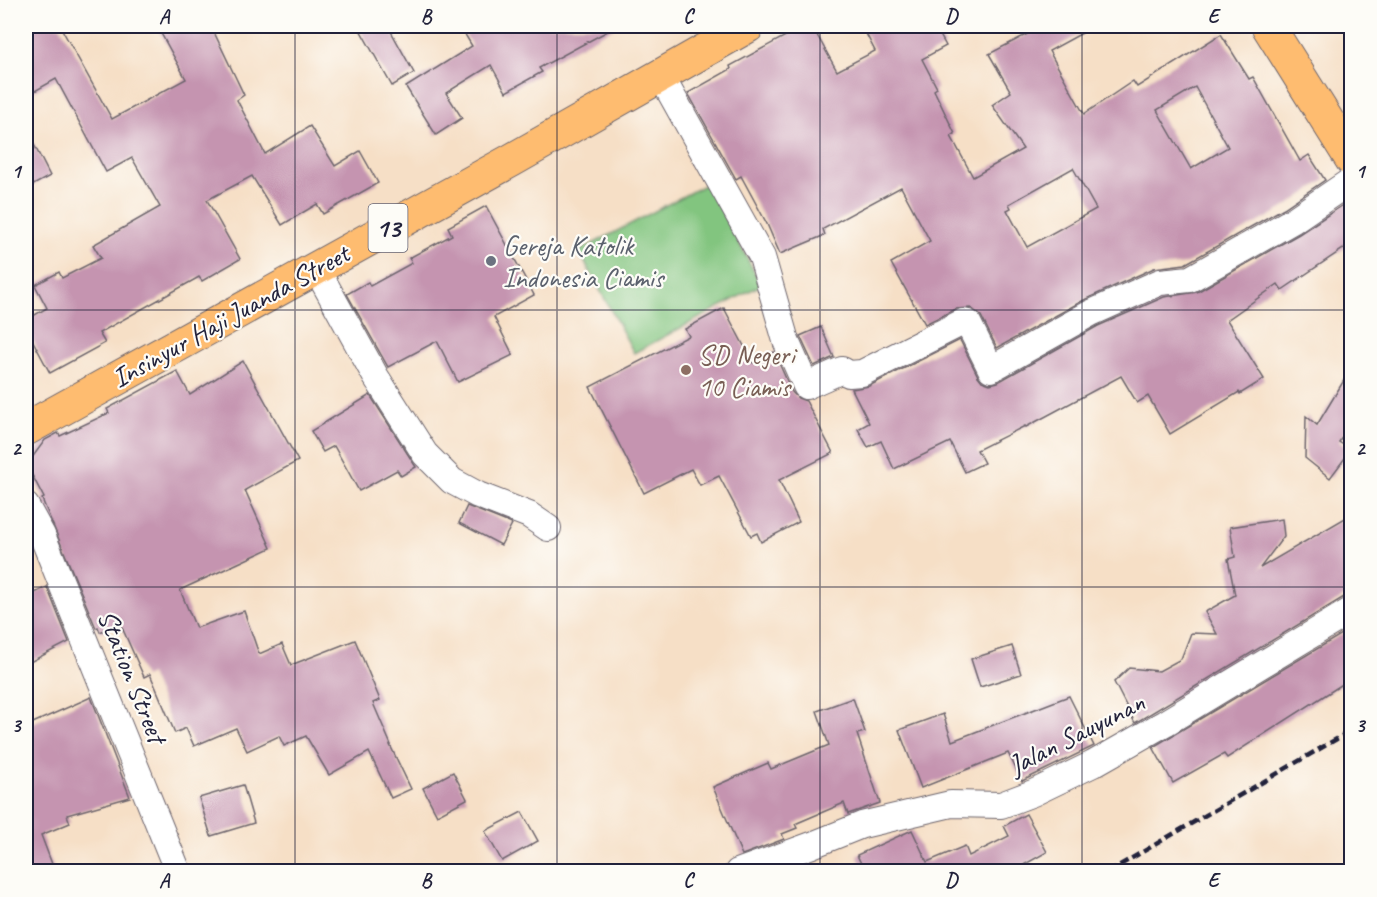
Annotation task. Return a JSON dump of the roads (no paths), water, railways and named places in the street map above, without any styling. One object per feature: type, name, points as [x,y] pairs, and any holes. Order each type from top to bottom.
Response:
[{"type":"main road","name":"Insinyur Haji Juanda Street","points":[[26,429],[512,160],[748,26]]},
{"type":"main road","points":[[1268,26],[1352,159]]},
{"type":"street","points":[[661,76],[762,257],[786,341],[806,386],[842,370],[849,374],[862,373],[963,322],[968,323],[991,369],[1110,304],[1160,282],[1190,279],[1292,221],[1352,180]]},
{"type":"street","points":[[316,268],[376,377],[425,454],[452,481],[478,495],[529,515],[548,528]]},
{"type":"street","name":"Station Street","points":[[26,506],[42,535],[178,872]]},
{"type":"street","name":"Jalan Sauyunan","points":[[738,872],[862,825],[951,804],[1001,805],[1033,793],[1093,764],[1165,723],[1352,610]]},
{"type":"railway","points":[[1108,872],[1352,730]]},
{"type":"place","name":"Gereja Katolik Indonesia Ciamis","points":[[491,261]]},
{"type":"place","name":"SD Negeri 10 Ciamis","points":[[686,370]]}]
